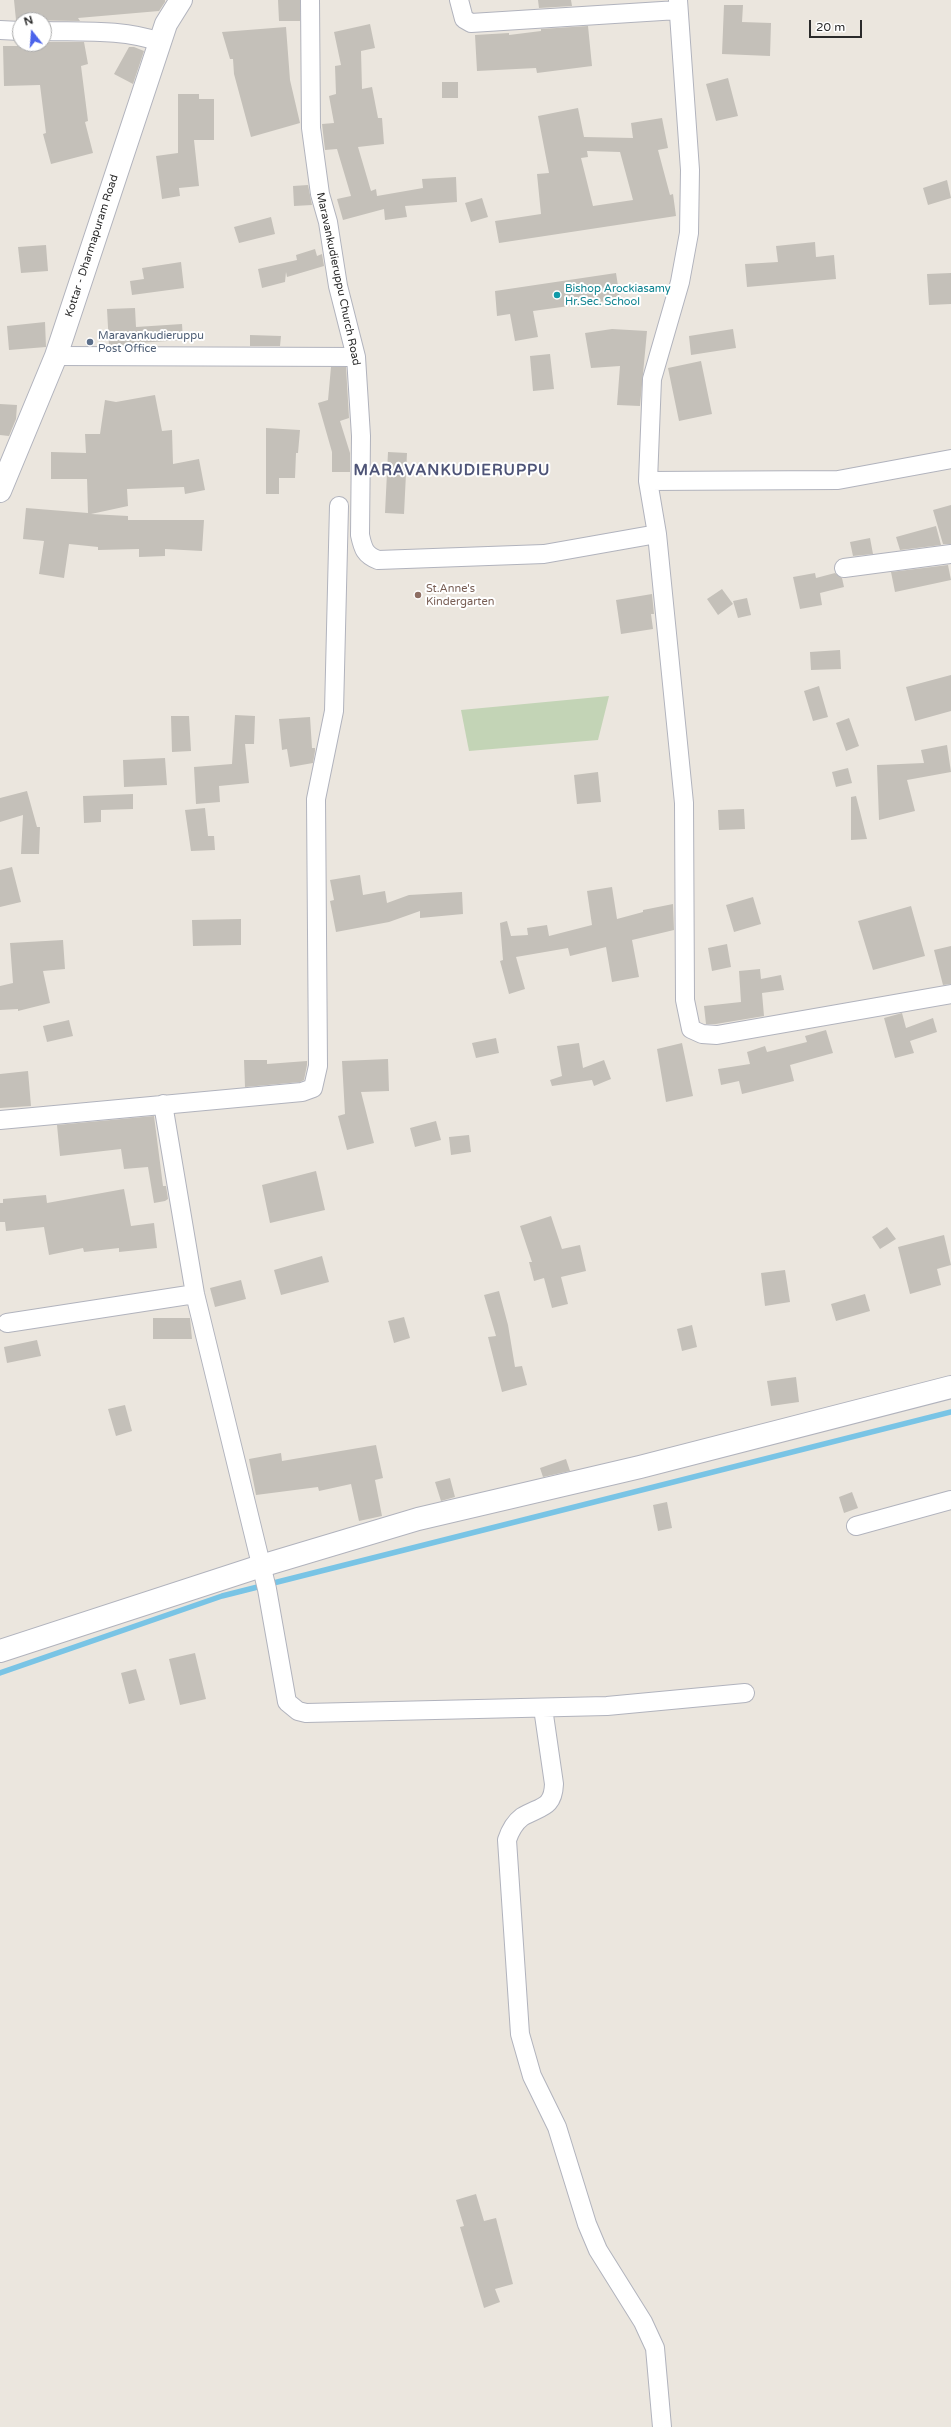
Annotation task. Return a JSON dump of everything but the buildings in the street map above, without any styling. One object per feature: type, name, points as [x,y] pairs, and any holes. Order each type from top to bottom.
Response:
[{"type":"street","name":"Kottar - Dharmapuram Road","points":[[0,491],[56,356],[166,24],[181,0]]},
{"type":"street","name":"Maravankudieruppu Church Road","points":[[310,0],[311,128],[320,194],[328,222],[338,286],[356,357],[361,436],[360,535],[363,548],[368,556],[378,560],[544,554],[657,534]]},
{"type":"street","points":[[459,0],[464,19],[471,23],[678,5],[690,170],[689,233],[680,282],[652,379],[648,481],[657,534],[684,802],[685,1000],[691,1029],[702,1034],[716,1036],[951,994]]},
{"type":"street","points":[[0,30],[12,31]]},
{"type":"street","points":[[52,31],[125,33],[140,35],[160,42]]},
{"type":"street","points":[[56,356],[356,357]]},
{"type":"street","points":[[648,481],[838,480],[951,460]]},
{"type":"street","points":[[0,1120],[302,1092],[313,1088],[318,1066],[316,799],[334,711],[339,506]]},
{"type":"street","points":[[844,568],[951,554]]},
{"type":"street","points":[[163,1104],[195,1294],[264,1577],[287,1702],[298,1711],[306,1713],[607,1706],[745,1693]]},
{"type":"street","points":[[7,1323],[195,1294]]},
{"type":"street","points":[[0,1651],[264,1577],[418,1519],[640,1467],[951,1387]]},
{"type":"street","points":[[856,1526],[951,1500]]},
{"type":"street","points":[[543,1708],[554,1784],[554,1796],[548,1804],[521,1818],[512,1828],[507,1840],[520,2034],[532,2076],[557,2127],[587,2224],[598,2250],[644,2322],[655,2348],[662,2427]]},
{"type":"green space","points":[[609,696],[598,740],[469,751],[461,710]]},
{"type":"waterway","points":[[0,1673],[222,1596],[951,1412]]},
{"type":"place","name":"Bishop Arockiasamy Hr.Sec. School","points":[[557,295]]},
{"type":"place","name":"Maravankudieruppu Post Office","points":[[90,342]]},
{"type":"place","name":"St.Anne's Kindergarten","points":[[418,595]]},
{"type":"district","name":"MARAVANKUDIERUPPU","points":[[452,471]]}]
